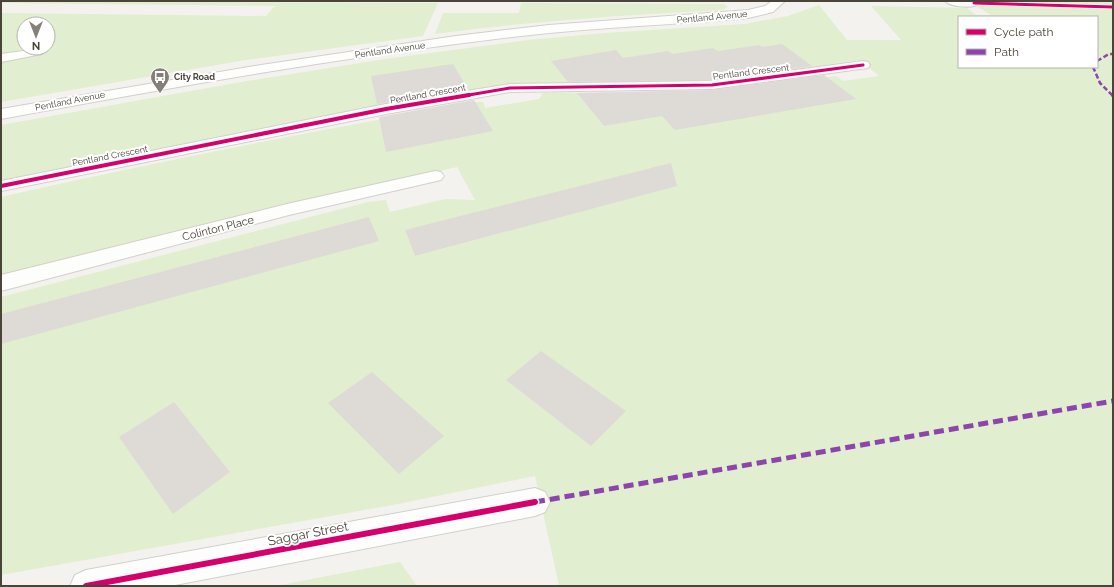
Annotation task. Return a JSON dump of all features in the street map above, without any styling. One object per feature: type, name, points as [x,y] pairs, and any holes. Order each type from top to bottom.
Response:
[{"type":"street","name":"Pentland Avenue","points":[[1,114],[231,74],[467,39],[604,24],[748,14],[769,9],[779,1]]},
{"type":"street","points":[[951,1],[974,3]]},
{"type":"street","name":"Pentland Crescent","points":[[1,186],[386,109],[510,88],[712,85],[863,65]]},
{"type":"street","name":"Colinton Place","points":[[1,283],[287,210],[435,176]]},
{"type":"street","name":"Saggar Street","points":[[86,586],[535,502]]},
{"type":"lane","points":[[1,58],[16,56]]},
{"type":"green space","points":[[1,1],[438,3],[423,36],[246,60],[1,102],[1,13],[266,16],[275,6],[1,3]]},
{"type":"green space","points":[[967,1],[1113,1],[1113,586],[559,586],[535,476],[398,504],[1,575],[1,297],[368,202],[386,200],[390,212],[445,199],[475,200],[457,167],[286,205],[1,277],[1,197],[237,147],[474,102],[483,102],[485,108],[539,99],[543,93],[708,92],[836,76],[843,81],[879,76],[860,60],[706,81],[506,85],[253,130],[1,182],[1,125],[247,81],[385,59],[528,40],[605,33],[744,24],[788,16],[819,5],[847,40],[901,40],[871,6],[967,8],[976,15],[991,15]],"holes":[[[653,192],[415,256],[405,230]]]},
{"type":"green space","points":[[521,3],[724,4],[728,7],[723,10],[507,25],[435,34],[443,13],[519,13]]},
{"type":"green space","points":[[400,562],[417,586],[275,586]]},
{"type":"building","points":[[782,44],[812,66],[712,80],[568,82],[551,61],[616,50],[623,58],[668,51],[672,54],[713,48],[718,51],[759,45],[762,47]]},
{"type":"building","points":[[453,64],[468,89],[377,104],[371,76]]},
{"type":"building","points":[[824,75],[856,99],[675,130],[662,116],[604,126],[577,93],[712,90]]},
{"type":"building","points":[[474,100],[493,131],[386,152],[379,117]]},
{"type":"building","points":[[671,163],[677,186],[415,256],[405,230]]},
{"type":"building","points":[[369,217],[379,241],[1,344],[1,314]]},
{"type":"building","points":[[541,351],[626,411],[591,446],[506,380]]},
{"type":"building","points":[[372,372],[444,436],[399,474],[328,403]]},
{"type":"building","points":[[174,402],[230,472],[173,514],[119,437]]},
{"type":"marked path","points":[[1098,60],[1109,54],[1113,54]]},
{"type":"marked path","points":[[1093,68],[1100,83],[1113,96]]},
{"type":"marked path","points":[[535,502],[1113,401]]},
{"type":"cycle path","points":[[974,3],[1113,7]]},
{"type":"cycle path","points":[[1,186],[386,109],[510,88],[712,85],[863,65]]},
{"type":"cycle path","points":[[86,586],[535,502]]},
{"type":"place","name":"City Road","points":[[160,94]]}]
